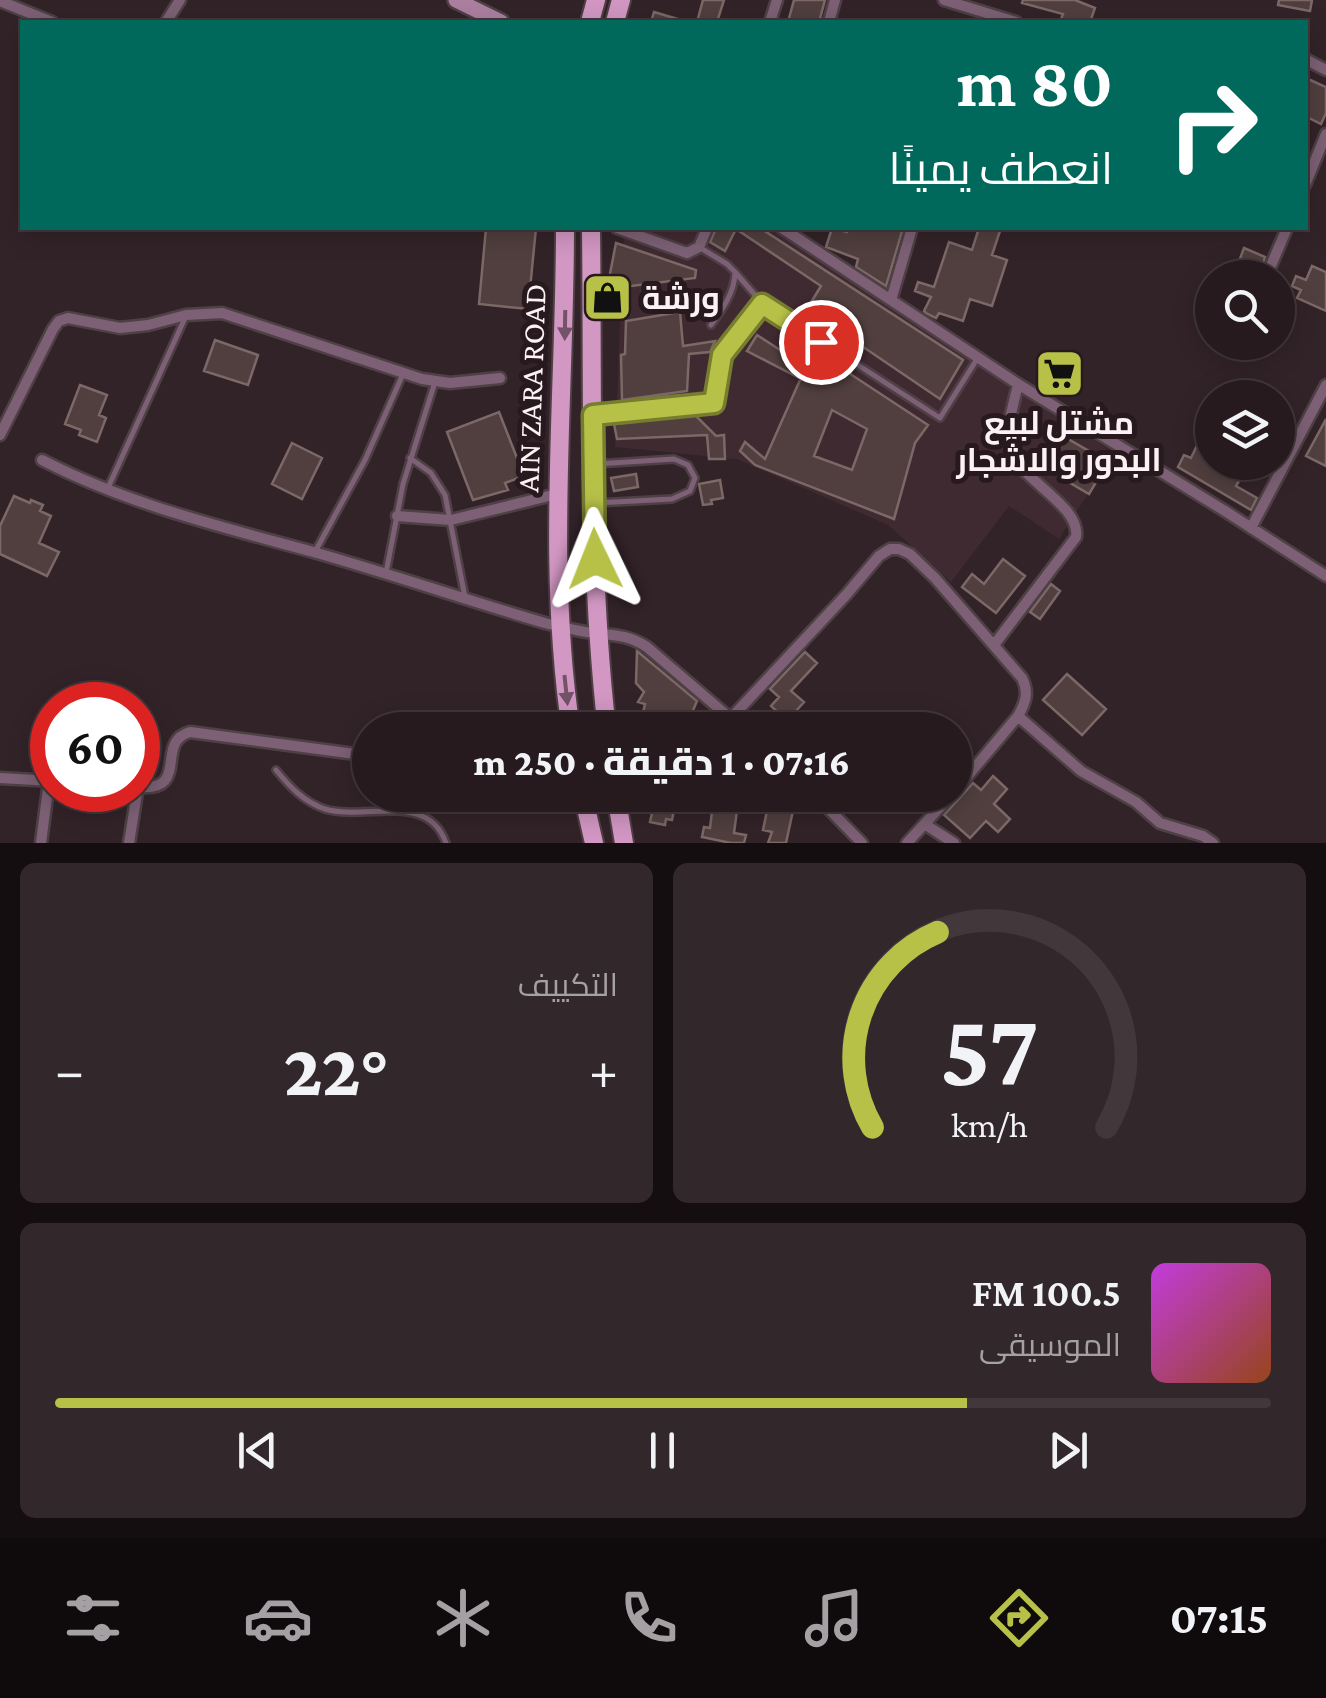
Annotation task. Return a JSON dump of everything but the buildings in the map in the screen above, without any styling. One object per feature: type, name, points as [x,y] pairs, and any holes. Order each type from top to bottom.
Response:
[{"type":"main road","points":[[462,1],[497,20]]},
{"type":"main road","name":"AIN ZARA ROAD","points":[[565,230],[557,522],[560,627],[569,712]]},
{"type":"main road","name":"AIN ZARA ROAD","points":[[591,230],[593,513],[606,712]]},
{"type":"main road","points":[[557,522],[576,533],[586,530],[593,513]]},
{"type":"main road","points":[[586,812],[594,843]]},
{"type":"main road","points":[[619,812],[624,843]]},
{"type":"street","points":[[944,0],[961,2],[980,17]]},
{"type":"street","points":[[0,1],[47,20]]},
{"type":"street","points":[[1308,177],[1326,134]]},
{"type":"street","points":[[622,230],[682,253],[699,247],[707,230]]},
{"type":"street","points":[[785,230],[1018,384],[1326,575]]},
{"type":"street","points":[[891,300],[911,230]]},
{"type":"street","points":[[1273,260],[1286,230]]},
{"type":"street","points":[[0,435],[52,329],[59,322],[73,319],[120,328],[210,312],[233,315],[436,382],[500,378]]},
{"type":"street","points":[[994,645],[1077,532],[1073,520],[1021,466],[1009,447],[1018,384]]},
{"type":"street","points":[[1251,528],[1326,384]]},
{"type":"street","points":[[42,460],[106,491],[218,527],[560,627],[616,634],[640,642],[723,712]]},
{"type":"street","points":[[397,516],[451,520],[558,494]]},
{"type":"street","points":[[736,712],[879,556],[899,549],[910,554],[935,578],[1026,686],[1018,716],[972,770]]},
{"type":"street","points":[[1018,716],[1081,771],[1136,802],[1160,823],[1214,843]]},
{"type":"street","points":[[160,785],[168,776],[176,740],[190,732],[352,754]]},
{"type":"street","points":[[0,778],[30,780]]},
{"type":"street","points":[[41,843],[46,812]]},
{"type":"street","points":[[128,843],[134,812]]},
{"type":"street","points":[[832,812],[862,843]]},
{"type":"street","points":[[907,843],[937,812]]},
{"type":"street","points":[[926,825],[954,843]]},
{"type":"lane","points":[[699,247],[727,264],[762,304],[940,418],[978,358]]},
{"type":"lane","points":[[711,325],[731,291],[735,272]]},
{"type":"lane","points":[[593,415],[714,403],[722,355],[762,304]]},
{"type":"lane","points":[[106,491],[186,315]]},
{"type":"lane","points":[[315,553],[365,460],[403,374]]},
{"type":"lane","points":[[386,574],[410,458],[436,382]]},
{"type":"lane","points":[[410,458],[431,473],[445,495],[465,597]]},
{"type":"lane","points":[[593,464],[674,459],[688,465],[695,478],[690,490],[677,498],[593,513]]},
{"type":"lane","points":[[276,770],[296,793],[315,805],[347,812],[421,814],[439,828],[446,843]]},
{"type":"shaded area","points":[[624,230],[774,230],[1114,453],[1059,539],[1009,506],[951,582],[888,525],[737,459],[615,447]]},
{"type":"place","name":"ورشة","points":[[607,298]]},
{"type":"place","name":"مشتل لبيع البدور والاشجار","points":[[1059,373]]},
{"type":"route","points":[[595,559],[593,415],[714,403],[722,355],[762,304],[821,342]]}]
